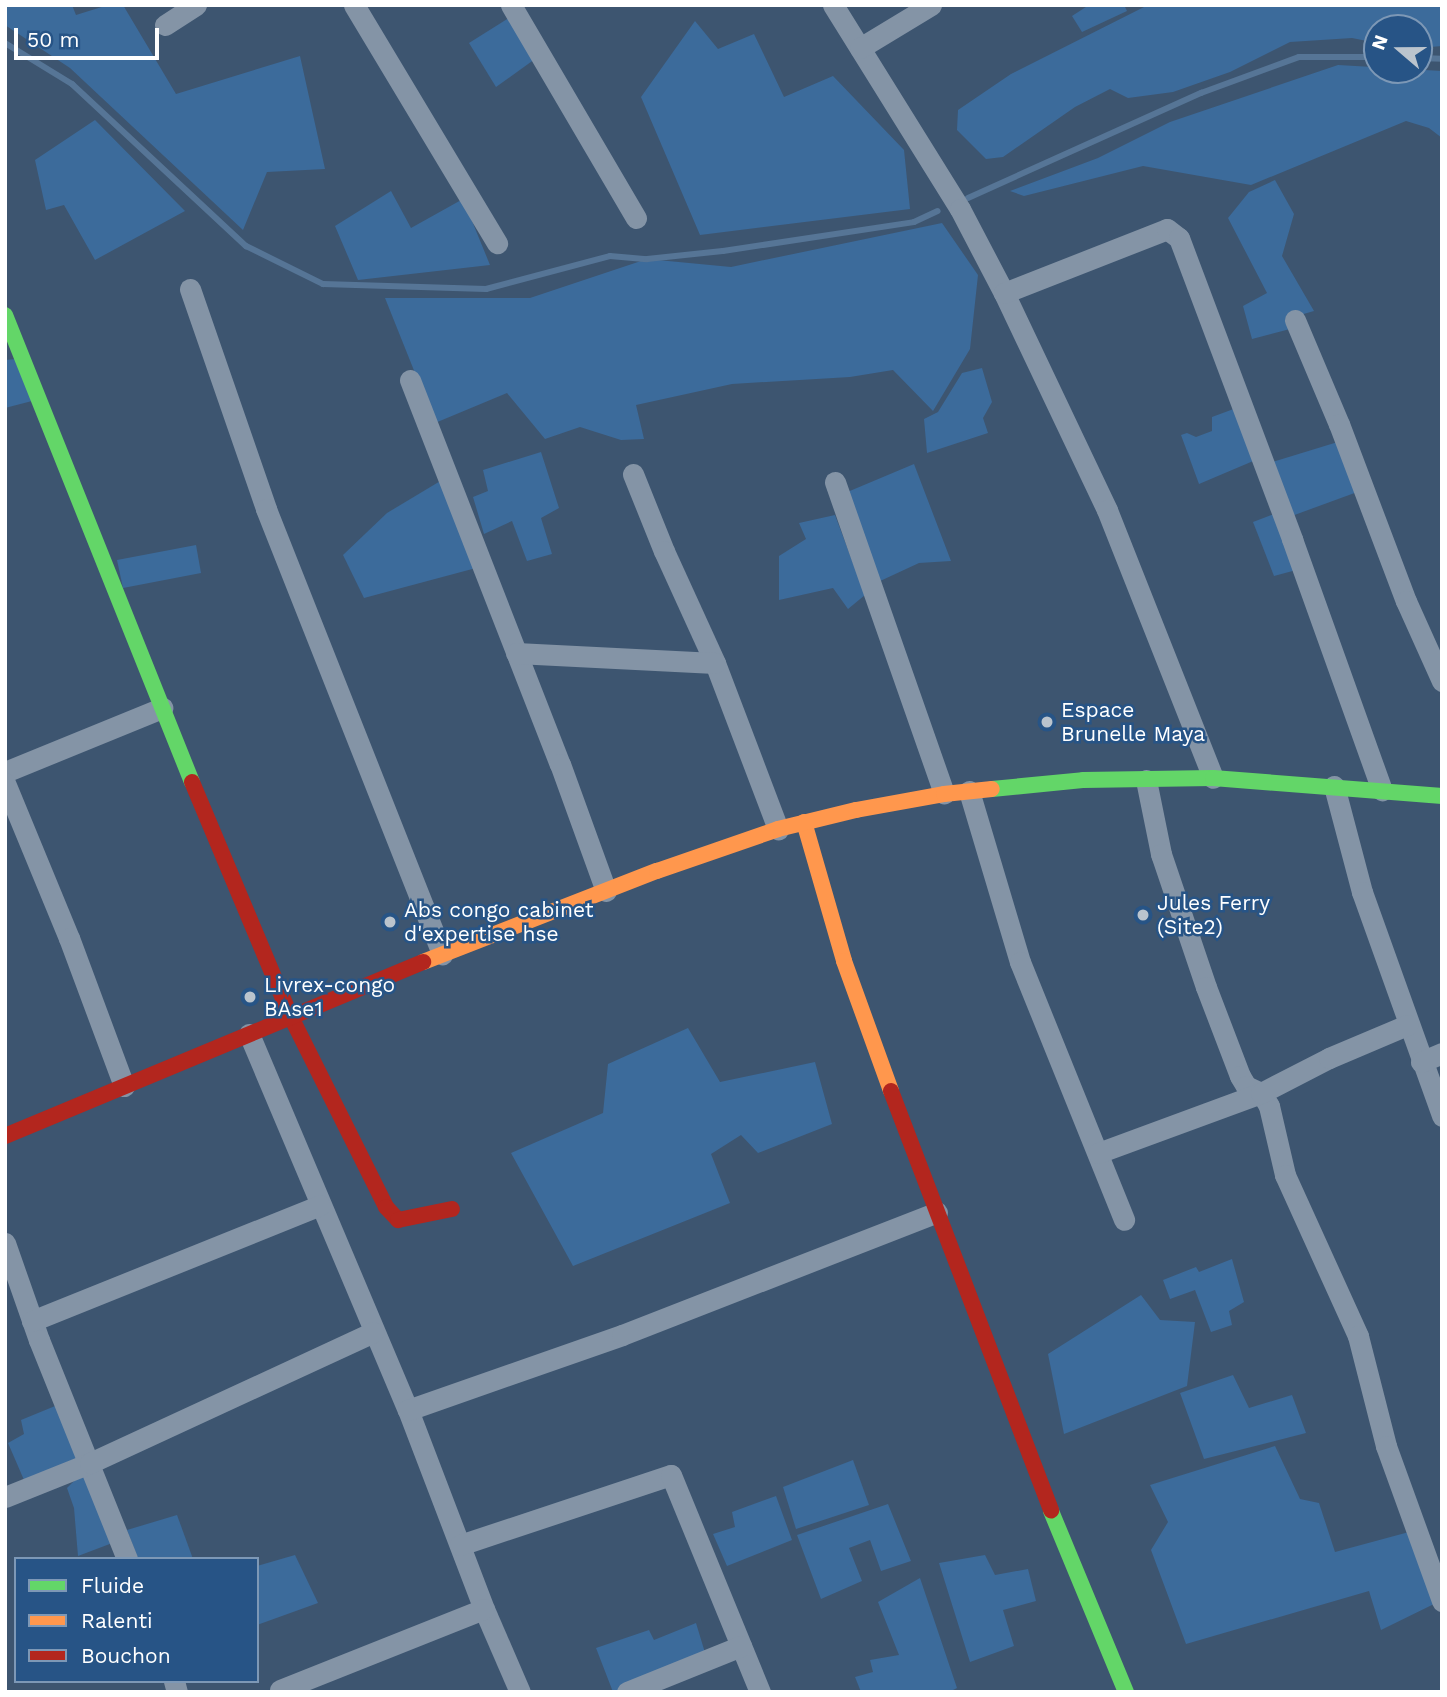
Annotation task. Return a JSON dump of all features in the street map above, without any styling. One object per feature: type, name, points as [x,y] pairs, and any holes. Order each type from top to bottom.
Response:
[{"type":"main road","points":[[5,315],[162,709],[291,1017],[392,1217],[398,1220],[452,1209]]},
{"type":"main road","points":[[5,1136],[442,954],[606,891],[804,822],[944,794],[1083,780],[1213,778],[1442,796]]},
{"type":"main road","points":[[804,822],[844,961],[1051,1511],[1126,1692]]},
{"type":"street","points":[[165,25],[196,5]]},
{"type":"street","points":[[354,5],[497,243]]},
{"type":"street","points":[[511,5],[636,218]]},
{"type":"street","points":[[833,5],[960,209],[1004,293],[1107,510],[1213,778]]},
{"type":"street","points":[[860,48],[931,5]]},
{"type":"street","points":[[1004,293],[1167,229],[1179,237],[1382,790]]},
{"type":"street","points":[[190,289],[266,509],[442,954]]},
{"type":"street","points":[[1295,320],[1339,424],[1406,600],[1442,681]]},
{"type":"street","points":[[410,380],[606,891]]},
{"type":"street","points":[[634,474],[664,551],[715,663],[778,829]]},
{"type":"street","points":[[835,482],[944,794]]},
{"type":"street","points":[[516,653],[715,663]]},
{"type":"street","points":[[5,772],[162,709]]},
{"type":"street","points":[[1146,780],[1161,854],[1206,987],[1240,1076],[1246,1086],[1261,1093],[1273,1119],[1285,1175],[1358,1336],[1386,1446],[1442,1601]]},
{"type":"street","points":[[5,783],[69,938],[124,1086]]},
{"type":"street","points":[[1334,786],[1362,892],[1407,1025],[1442,1116]]},
{"type":"street","points":[[969,791],[1020,962],[1124,1220]]},
{"type":"street","points":[[1097,1153],[1261,1093],[1329,1058],[1407,1025]]},
{"type":"street","points":[[249,1034],[408,1410],[484,1609],[520,1692]]},
{"type":"street","points":[[1421,1062],[1442,1054]]},
{"type":"street","points":[[32,1321],[320,1205]]},
{"type":"street","points":[[408,1410],[622,1335],[937,1212]]},
{"type":"street","points":[[5,1243],[32,1321],[126,1557]]},
{"type":"street","points":[[5,1497],[89,1463],[373,1332]]},
{"type":"street","points":[[460,1545],[671,1475],[760,1692]]},
{"type":"street","points":[[279,1690],[484,1609]]},
{"type":"street","points":[[627,1692],[741,1646]]},
{"type":"shaded area","points":[[5,5],[72,5],[76,15],[108,5],[123,5],[176,94],[300,56],[325,169],[267,172],[243,230],[70,68],[5,25]]},
{"type":"shaded area","points":[[1089,5],[1124,5],[1127,11],[1082,32],[1072,16]]},
{"type":"shaded area","points":[[1148,5],[1442,5],[1442,46],[1433,47],[1433,14],[1363,14],[1363,40],[1352,38],[1290,42],[1230,72],[1173,92],[1128,98],[1110,89],[1075,107],[1003,157],[986,159],[957,130],[958,110],[1011,74]]},
{"type":"shaded area","points":[[512,16],[535,59],[496,87],[469,43]]},
{"type":"shaded area","points":[[695,21],[718,49],[754,34],[784,97],[833,76],[904,150],[910,209],[700,235],[641,97]]},
{"type":"shaded area","points":[[1338,65],[1363,66],[1363,84],[1433,84],[1433,70],[1442,71],[1442,138],[1429,128],[1406,121],[1251,185],[1143,166],[1024,196],[1010,191],[1098,158],[1170,122]]},
{"type":"shaded area","points":[[95,120],[185,211],[95,260],[64,205],[46,210],[35,160]]},
{"type":"shaded area","points":[[1275,180],[1294,214],[1282,256],[1314,311],[1286,319],[1290,329],[1252,339],[1243,306],[1267,293],[1228,218],[1249,192]]},
{"type":"shaded area","points":[[391,191],[411,228],[463,199],[490,265],[358,280],[335,226]]},
{"type":"shaded area","points":[[942,223],[978,275],[970,349],[933,411],[893,370],[850,377],[732,384],[636,405],[644,439],[621,440],[580,427],[545,439],[507,393],[435,423],[385,298],[530,298],[647,259],[731,267]]},
{"type":"shaded area","points":[[17,359],[32,401],[5,408],[5,360]]},
{"type":"shaded area","points":[[982,368],[992,402],[983,418],[988,433],[927,453],[924,419],[938,412],[962,373]]},
{"type":"shaded area","points":[[1239,407],[1258,459],[1199,484],[1181,435],[1187,433],[1196,437],[1212,431],[1212,417]]},
{"type":"shaded area","points":[[1341,441],[1360,491],[1289,517],[1269,463]]},
{"type":"shaded area","points":[[541,452],[559,508],[541,518],[552,554],[527,561],[512,521],[484,534],[473,497],[488,491],[483,470]]},
{"type":"shaded area","points":[[914,464],[951,561],[919,563],[878,582],[845,493]]},
{"type":"shaded area","points":[[442,480],[476,568],[364,598],[343,555],[387,513]]},
{"type":"shaded area","points":[[1279,512],[1300,569],[1274,576],[1253,522]]},
{"type":"shaded area","points":[[835,515],[865,595],[848,609],[833,588],[779,600],[779,556],[806,539],[799,523]]},
{"type":"shaded area","points":[[196,545],[201,573],[123,588],[117,560]]},
{"type":"shaded area","points":[[688,1028],[720,1082],[815,1062],[832,1124],[758,1153],[741,1135],[711,1154],[730,1203],[573,1266],[511,1153],[603,1113],[608,1064]]},
{"type":"shaded area","points":[[1232,1259],[1244,1302],[1229,1311],[1232,1325],[1211,1332],[1195,1290],[1170,1299],[1163,1280],[1196,1267],[1199,1272]]},
{"type":"shaded area","points":[[1141,1295],[1160,1320],[1195,1322],[1187,1386],[1064,1434],[1048,1354]]},
{"type":"shaded area","points":[[1233,1375],[1249,1408],[1292,1395],[1306,1433],[1204,1459],[1180,1393]]},
{"type":"shaded area","points":[[60,1404],[81,1460],[24,1480],[8,1443],[24,1434],[21,1420]]},
{"type":"shaded area","points":[[1275,1446],[1300,1499],[1319,1503],[1335,1552],[1409,1532],[1434,1604],[1381,1630],[1369,1591],[1186,1644],[1151,1550],[1168,1522],[1150,1485]]},
{"type":"shaded area","points":[[853,1460],[869,1505],[796,1529],[783,1487]]},
{"type":"shaded area","points":[[84,1471],[115,1542],[78,1556],[74,1508],[67,1488]]},
{"type":"shaded area","points":[[776,1496],[792,1540],[727,1566],[713,1534],[735,1527],[732,1512]]},
{"type":"shaded area","points":[[888,1504],[911,1561],[881,1571],[870,1540],[849,1548],[862,1581],[821,1599],[797,1535]]},
{"type":"shaded area","points":[[177,1515],[192,1557],[137,1557],[127,1530]]},
{"type":"shaded area","points":[[295,1555],[318,1603],[259,1624],[259,1565]]},
{"type":"shaded area","points":[[985,1555],[995,1575],[1028,1569],[1036,1601],[1003,1610],[1014,1646],[970,1662],[939,1563]]},
{"type":"shaded area","points":[[920,1578],[957,1688],[949,1692],[861,1692],[855,1677],[873,1672],[870,1660],[899,1655],[878,1602]]},
{"type":"shaded area","points":[[696,1623],[706,1656],[613,1692],[596,1648],[649,1630],[654,1640]]},
{"type":"waterway","points":[[5,43],[72,84],[246,246],[323,284],[486,289],[610,256],[647,259],[723,251],[914,222],[938,211]]},
{"type":"waterway","points":[[968,198],[1201,93],[1299,57],[1363,57]]},
{"type":"waterway","points":[[1433,59],[1442,59]]},
{"type":"traffic: fast","points":[[5,315],[192,782]]},
{"type":"traffic: fast","points":[[992,789],[1083,780],[1213,778],[1442,796]]},
{"type":"traffic: fast","points":[[1051,1511],[1126,1692]]},
{"type":"traffic: slow","points":[[423,962],[657,871],[778,829],[856,810],[944,794],[992,789]]},
{"type":"traffic: slow","points":[[804,822],[844,961],[891,1091]]},
{"type":"traffic: jam","points":[[192,782],[291,1017],[386,1207],[398,1220],[452,1209]]},
{"type":"traffic: jam","points":[[5,1136],[423,962]]},
{"type":"traffic: jam","points":[[891,1091],[1051,1511]]},
{"type":"place","name":"Espace Brunelle Maya","points":[[1047,722]]},
{"type":"place","name":"Jules Ferry (Site2)","points":[[1143,915]]},
{"type":"place","name":"Abs congo cabinet d'expertise hse","points":[[390,922]]},
{"type":"place","name":"Livrex-congo BAse1","points":[[250,997]]}]
